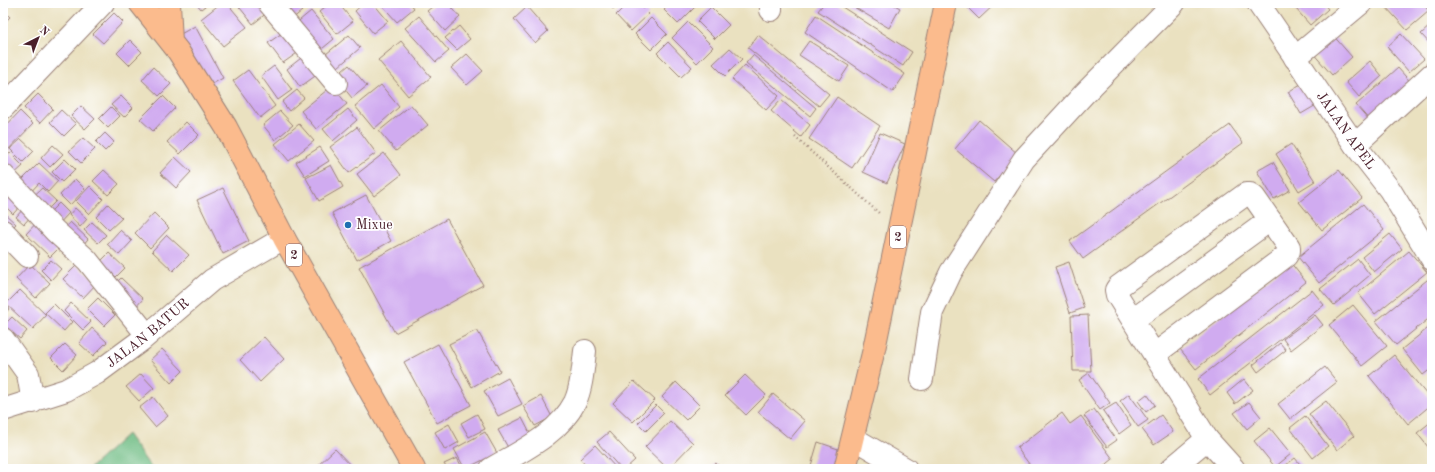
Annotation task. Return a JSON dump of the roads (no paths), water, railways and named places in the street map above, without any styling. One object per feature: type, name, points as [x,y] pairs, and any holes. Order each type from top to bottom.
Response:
[{"type":"highway","points":[[140,3],[171,42]]},
{"type":"highway","name":"2","points":[[169,3],[171,42],[226,127],[284,238],[414,469]]},
{"type":"highway","name":"2","points":[[845,469],[899,231],[946,3]]},
{"type":"street","points":[[3,108],[103,3]]},
{"type":"street","points":[[269,3],[336,83]]},
{"type":"street","points":[[922,379],[932,312],[951,272],[1024,159],[1084,94],[1174,3]]},
{"type":"street","name":"JALAN APEL","points":[[1258,3],[1355,145],[1390,190],[1432,259]]},
{"type":"street","points":[[1295,58],[1361,3]]},
{"type":"street","points":[[1355,145],[1432,74]]},
{"type":"street","points":[[3,175],[55,231],[87,260],[147,335]]},
{"type":"street","points":[[1155,354],[1286,256],[1289,252],[1289,247],[1254,197],[1246,194],[1116,290],[1133,320],[1207,439],[1234,469]]},
{"type":"street","points":[[1133,320],[1270,220]]},
{"type":"street","points":[[3,231],[27,256]]},
{"type":"street","name":"JALAN BATUR","points":[[3,410],[33,402],[66,390],[97,374],[147,335],[212,280],[284,238]]},
{"type":"street","points":[[3,339],[28,374],[33,402]]},
{"type":"street","points":[[491,469],[536,442],[559,425],[575,402],[582,379],[585,351]]},
{"type":"street","points":[[853,438],[906,469]]},
{"type":"street","points":[[1171,469],[1207,439]]},
{"type":"place","name":"Mixue","points":[[348,225]]}]
